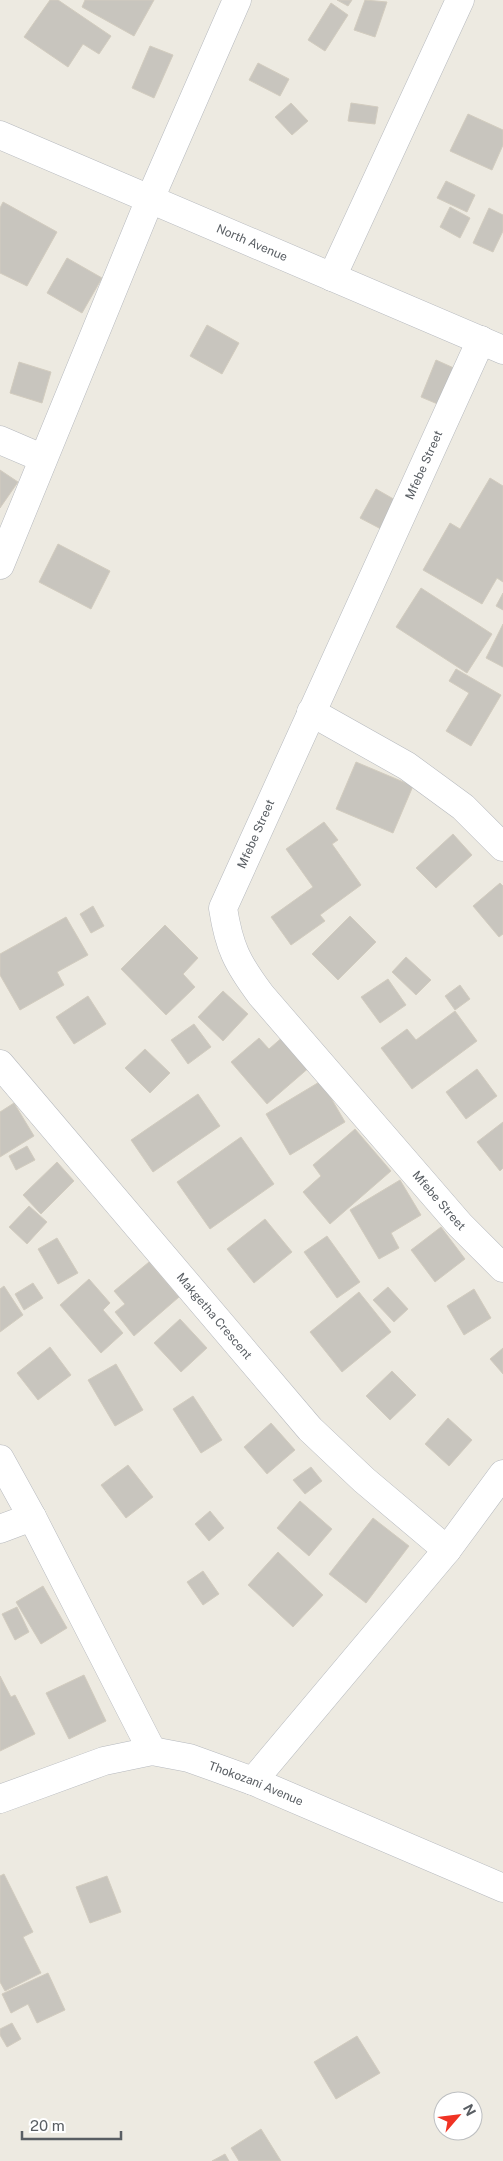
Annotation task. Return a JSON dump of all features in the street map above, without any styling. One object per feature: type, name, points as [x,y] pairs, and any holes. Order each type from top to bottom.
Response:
[{"type":"street","points":[[0,565],[42,458],[150,199],[237,0]]},
{"type":"street","points":[[332,277],[460,0]]},
{"type":"street","name":"North Avenue","points":[[0,135],[492,345]]},
{"type":"street","name":"Mfebe Street","points":[[492,345],[311,712],[223,908],[227,937],[240,966],[261,995],[460,1225],[503,1268]]},
{"type":"street","points":[[0,440],[42,458]]},
{"type":"street","points":[[311,712],[407,766],[463,806],[503,847]]},
{"type":"street","name":"Makgetha Crescent","points":[[0,1064],[310,1429],[364,1480],[447,1550]]},
{"type":"street","points":[[0,1459],[32,1517],[152,1751]]},
{"type":"street","points":[[253,1781],[447,1550],[503,1474]]},
{"type":"street","points":[[0,1529],[32,1517]]},
{"type":"street","name":"Thokozani Avenue","points":[[0,1799],[104,1761],[152,1751],[189,1758],[253,1781],[503,1888]]},
{"type":"building","points":[[50,0],[58,0],[111,36],[99,54],[83,44],[68,67],[24,37]]},
{"type":"building","points":[[85,0],[154,0],[134,36],[82,7]]},
{"type":"building","points":[[337,0],[352,0],[348,6]]},
{"type":"building","points":[[365,0],[387,2],[375,37],[354,30]]},
{"type":"building","points":[[331,3],[348,15],[325,51],[308,40]]},
{"type":"building","points":[[150,46],[173,55],[154,98],[132,88]]},
{"type":"building","points":[[258,63],[289,79],[280,96],[249,80]]},
{"type":"building","points":[[291,103],[308,121],[292,135],[275,117]]},
{"type":"building","points":[[351,103],[378,107],[375,124],[348,121]]},
{"type":"building","points":[[468,114],[503,130],[503,145],[492,170],[450,151]]},
{"type":"building","points":[[446,181],[475,195],[467,212],[437,198]]},
{"type":"building","points":[[3,202],[57,232],[27,286],[0,273],[0,208]]},
{"type":"building","points":[[450,207],[470,218],[460,238],[440,227]]},
{"type":"building","points":[[489,208],[503,215],[503,231],[493,252],[473,243]]},
{"type":"building","points":[[67,258],[102,278],[82,313],[47,293]]},
{"type":"building","points":[[207,325],[239,343],[222,374],[190,356]]},
{"type":"building","points":[[436,360],[456,369],[440,405],[421,397]]},
{"type":"building","points":[[19,362],[51,372],[42,403],[10,393]]},
{"type":"building","points":[[0,470],[18,482],[0,508]]},
{"type":"building","points":[[490,478],[503,486],[503,582],[497,578],[482,604],[423,570],[450,523],[460,529]]},
{"type":"building","points":[[376,489],[397,501],[381,529],[360,518]]},
{"type":"building","points":[[58,544],[110,571],[91,609],[39,582]]},
{"type":"building","points":[[421,588],[492,634],[467,673],[396,627]]},
{"type":"building","points":[[503,593],[503,610],[496,606]]},
{"type":"building","points":[[503,624],[503,667],[486,658]]},
{"type":"building","points":[[456,669],[501,695],[471,746],[446,731],[469,693],[449,681]]},
{"type":"building","points":[[356,762],[413,786],[393,833],[336,809]]},
{"type":"building","points":[[324,822],[338,840],[332,844],[361,885],[320,915],[325,921],[291,945],[271,917],[313,887],[286,849]]},
{"type":"building","points":[[453,834],[472,855],[436,888],[416,868]]},
{"type":"building","points":[[500,883],[503,886],[503,934],[499,937],[473,906]]},
{"type":"building","points":[[93,906],[104,926],[91,933],[80,914]]},
{"type":"building","points":[[350,916],[376,942],[338,980],[312,954]]},
{"type":"building","points":[[66,917],[88,955],[57,972],[64,985],[20,1010],[0,975],[0,954]]},
{"type":"building","points":[[165,925],[198,958],[183,974],[195,987],[166,1015],[121,969]]},
{"type":"building","points":[[406,957],[431,980],[416,995],[392,972]]},
{"type":"building","points":[[388,979],[406,1005],[380,1023],[361,997]]},
{"type":"building","points":[[460,985],[470,999],[455,1010],[445,996]]},
{"type":"building","points":[[223,991],[248,1014],[223,1041],[198,1017]]},
{"type":"building","points":[[88,996],[106,1024],[74,1044],[56,1017]]},
{"type":"building","points":[[455,1011],[477,1041],[412,1089],[381,1048],[407,1029],[416,1040]]},
{"type":"building","points":[[194,1024],[211,1047],[188,1064],[171,1040]]},
{"type":"building","points":[[285,1035],[311,1066],[267,1104],[231,1062],[259,1038],[269,1049]]},
{"type":"building","points":[[145,1049],[170,1073],[150,1093],[125,1068]]},
{"type":"building","points":[[477,1069],[497,1096],[466,1119],[446,1092]]},
{"type":"building","points":[[321,1081],[345,1122],[290,1155],[266,1114]]},
{"type":"building","points":[[198,1094],[220,1126],[153,1172],[131,1140]]},
{"type":"building","points":[[14,1103],[34,1136],[0,1157],[0,1112]]},
{"type":"building","points":[[503,1122],[503,1168],[500,1171],[477,1142]]},
{"type":"building","points":[[355,1129],[391,1171],[330,1224],[303,1192],[321,1176],[313,1165]]},
{"type":"building","points":[[241,1137],[274,1184],[210,1229],[177,1182]]},
{"type":"building","points":[[27,1146],[35,1160],[16,1170],[9,1156]]},
{"type":"building","points":[[57,1162],[74,1181],[41,1214],[23,1195]]},
{"type":"building","points":[[400,1180],[421,1215],[391,1233],[399,1248],[379,1259],[350,1210]]},
{"type":"building","points":[[29,1206],[47,1222],[27,1244],[9,1227]]},
{"type":"building","points":[[265,1219],[292,1252],[254,1283],[227,1249]]},
{"type":"building","points":[[441,1227],[465,1259],[435,1282],[411,1250]]},
{"type":"building","points":[[327,1236],[360,1282],[337,1298],[304,1252]]},
{"type":"building","points":[[57,1238],[78,1273],[58,1284],[38,1249]]},
{"type":"building","points":[[149,1262],[179,1297],[134,1336],[115,1312],[125,1304],[114,1291]]},
{"type":"building","points":[[89,1279],[110,1303],[103,1310],[123,1333],[101,1353],[60,1305]]},
{"type":"building","points":[[33,1283],[43,1298],[24,1310],[15,1294]]},
{"type":"building","points":[[4,1286],[23,1315],[0,1332],[0,1289]]},
{"type":"building","points":[[388,1287],[408,1309],[394,1322],[373,1300]]},
{"type":"building","points":[[474,1289],[491,1318],[464,1335],[447,1306]]},
{"type":"building","points":[[359,1292],[391,1332],[342,1372],[310,1332]]},
{"type":"building","points":[[180,1319],[207,1348],[181,1372],[154,1343]]},
{"type":"building","points":[[50,1347],[71,1375],[38,1400],[17,1373]]},
{"type":"building","points":[[503,1348],[503,1374],[490,1359]]},
{"type":"building","points":[[116,1364],[143,1410],[115,1426],[88,1380]]},
{"type":"building","points":[[392,1371],[416,1395],[390,1420],[366,1396]]},
{"type":"building","points":[[193,1396],[222,1440],[201,1453],[173,1409]]},
{"type":"building","points":[[448,1418],[472,1440],[449,1466],[425,1444]]},
{"type":"building","points":[[271,1423],[295,1450],[267,1474],[244,1447]]},
{"type":"building","points":[[128,1465],[153,1497],[126,1518],[101,1485]]},
{"type":"building","points":[[311,1467],[322,1481],[305,1494],[293,1480]]},
{"type":"building","points":[[300,1501],[332,1529],[309,1556],[277,1528]]},
{"type":"building","points":[[210,1511],[224,1528],[209,1541],[195,1524]]},
{"type":"building","points":[[373,1518],[409,1546],[366,1603],[329,1574]]},
{"type":"building","points":[[278,1552],[323,1595],[293,1627],[248,1585]]},
{"type":"building","points":[[203,1571],[219,1594],[203,1605],[187,1582]]},
{"type":"building","points":[[43,1586],[67,1628],[41,1644],[16,1602]]},
{"type":"building","points":[[17,1607],[29,1632],[15,1640],[2,1614]]},
{"type":"building","points":[[84,1675],[106,1721],[69,1739],[46,1693]]},
{"type":"building","points":[[0,1676],[11,1697],[15,1695],[35,1734],[0,1751]]},
{"type":"building","points":[[4,1874],[33,1932],[23,1937],[41,1973],[5,1991],[0,1982],[0,1876]]},
{"type":"building","points":[[107,1876],[121,1912],[90,1923],[76,1887]]},
{"type":"building","points":[[48,1973],[65,2010],[37,2023],[28,2004],[11,2013],[2,1994]]},
{"type":"building","points":[[12,2023],[21,2039],[7,2047],[0,2035],[0,2029]]},
{"type":"building","points":[[357,2036],[380,2073],[336,2099],[314,2062]]},
{"type":"building","points":[[261,2129],[281,2161],[239,2161],[231,2148]]},
{"type":"building","points":[[225,2154],[229,2161],[212,2161]]}]
